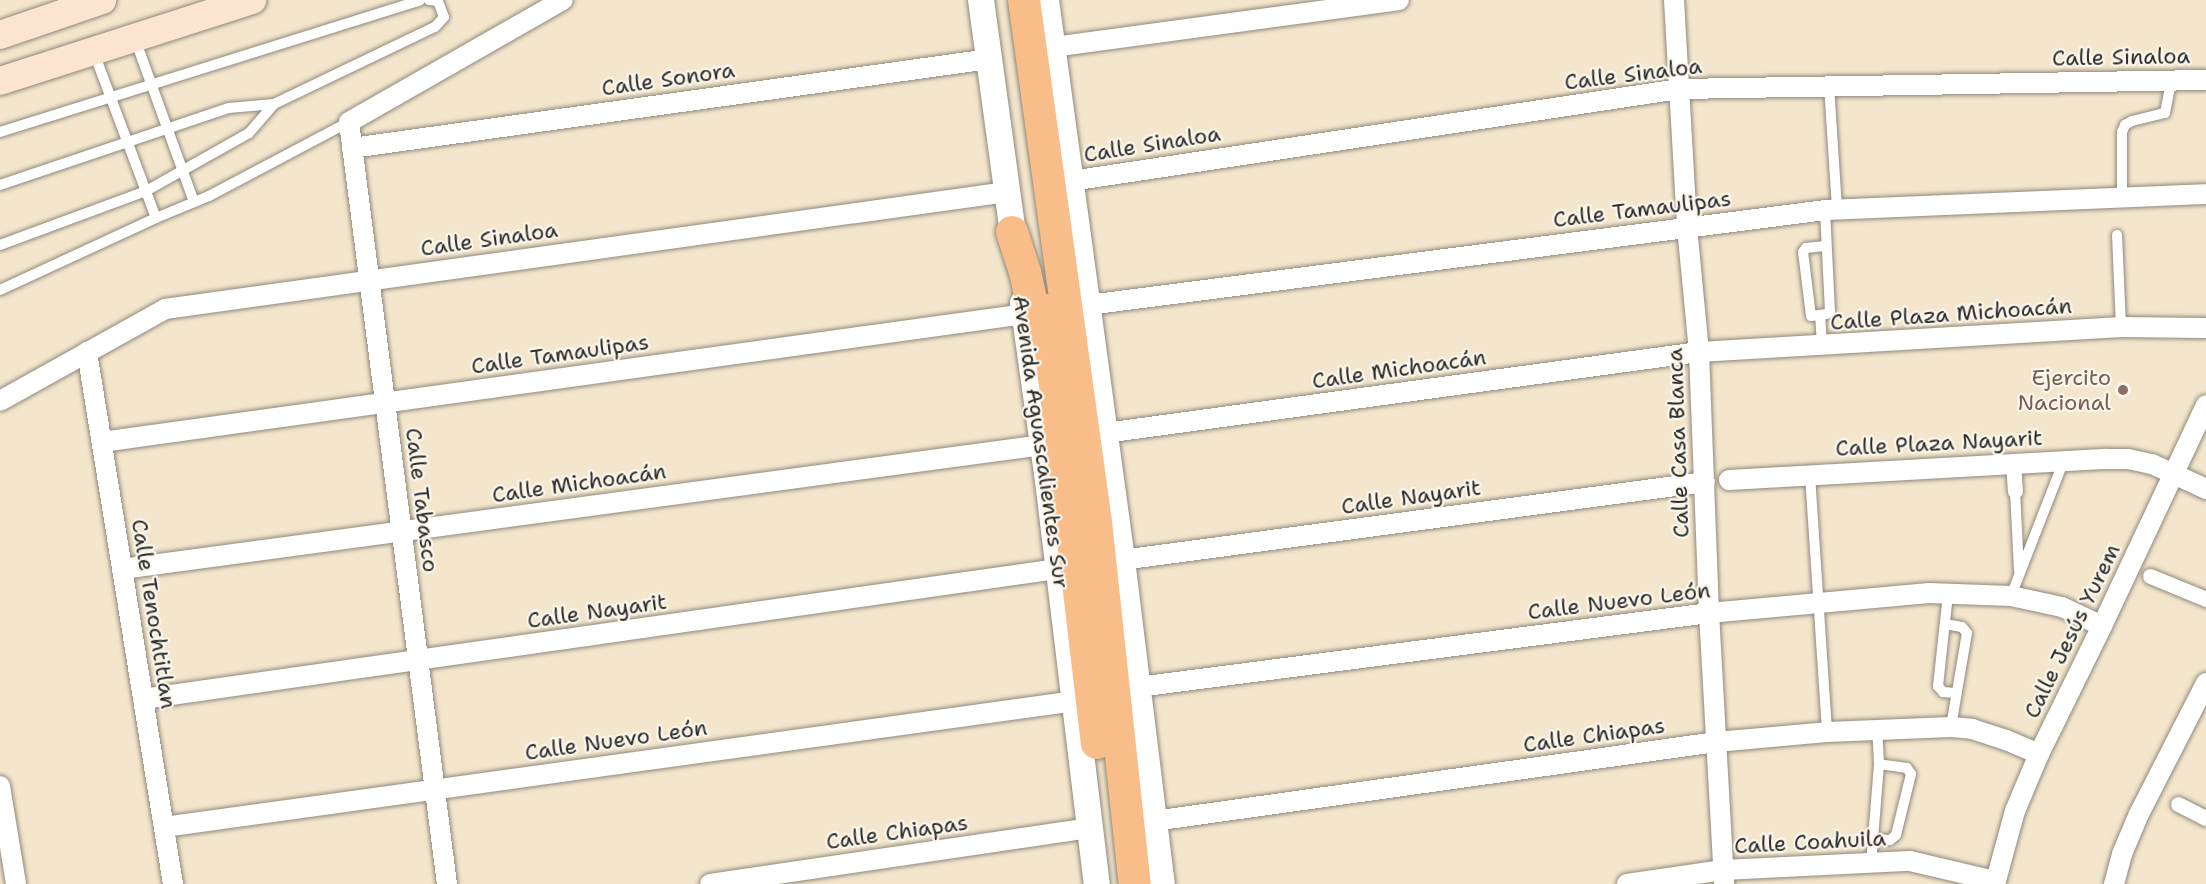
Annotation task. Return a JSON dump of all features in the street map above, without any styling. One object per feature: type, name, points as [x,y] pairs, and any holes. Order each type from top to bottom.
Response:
[{"type":"main road","points":[[0,35],[102,0]]},
{"type":"main road","points":[[0,81],[252,0]]},
{"type":"main road","name":"Avenida Aguascalientes Sur","points":[[1003,0],[1040,191],[1134,884]]},
{"type":"main road","name":"Avenida Aguascalientes Sur","points":[[1024,0],[1040,191]]},
{"type":"main road","points":[[1012,232],[1026,272],[1035,317],[1062,347],[1081,319],[1078,286],[1080,250]]},
{"type":"main road","name":"Avenida Aguascalientes Sur","points":[[1084,523],[1113,884]]},
{"type":"street","points":[[350,122],[563,0]]},
{"type":"street","name":"Avenida Aguascalientes Sur","points":[[981,0],[989,58],[1040,191],[1080,250],[1122,560],[1162,884]]},
{"type":"street","name":"Avenida Aguascalientes Sur","points":[[1046,0],[1053,47],[1040,191],[1012,232],[1043,445],[1097,884]]},
{"type":"street","points":[[1053,47],[1400,0]]},
{"type":"street","name":"Calle Casa Blanca","points":[[1674,0],[1687,227],[1700,352],[1709,613],[1724,877]]},
{"type":"street","name":"Calle Sonora","points":[[352,147],[989,58]]},
{"type":"street","name":"Calle Sinaloa","points":[[0,401],[165,309],[1040,191],[1679,89],[2206,80]]},
{"type":"street","name":"Calle Tabasco","points":[[350,122],[447,884]]},
{"type":"street","name":"Calle Tamaulipas","points":[[1088,306],[1831,210],[2206,194]]},
{"type":"street","name":"Calle Tamaulipas","points":[[102,442],[1024,314]]},
{"type":"street","name":"Calle Plaza Michoacán","points":[[1700,352],[2121,327],[2206,328]]},
{"type":"street","name":"Calle Tenochtitlan","points":[[87,352],[173,884]]},
{"type":"street","name":"Calle Michoacán","points":[[1105,433],[1700,352]]},
{"type":"street","name":"Calle Jesús Yurem","points":[[1995,882],[2015,811],[2038,754],[2103,626],[2206,405]]},
{"type":"street","name":"Calle Michoacán","points":[[122,569],[1043,445]]},
{"type":"street","name":"Calle Plaza Nayarit","points":[[1705,482],[2064,460],[2128,459],[2174,473]]},
{"type":"street","points":[[2013,463],[2015,491]]},
{"type":"street","points":[[2174,473],[2206,489]]},
{"type":"street","name":"Calle Nayarit","points":[[1122,560],[1705,482]]},
{"type":"street","name":"Calle Nayarit","points":[[143,699],[1058,569]]},
{"type":"street","points":[[2150,576],[2206,600]]},
{"type":"street","name":"Calle Nuevo León","points":[[1138,687],[1709,613],[1948,594],[2011,596],[2062,607],[2103,626]]},
{"type":"street","points":[[2114,884],[2122,854],[2139,814],[2206,683]]},
{"type":"street","name":"Calle Nuevo León","points":[[164,827],[1075,701]]},
{"type":"street","name":"Calle Chiapas","points":[[1154,821],[1716,742],[1827,732],[1951,727],[1972,729],[2038,754]]},
{"type":"street","points":[[0,786],[16,884]]},
{"type":"street","points":[[2178,804],[2206,818]]},
{"type":"street","name":"Calle Chiapas","points":[[710,884],[1091,828]]},
{"type":"street","name":"Calle Coahuila","points":[[1627,884],[1910,861],[1995,882]]},
{"type":"lane","points":[[0,132],[420,0]]},
{"type":"lane","points":[[0,185],[229,108],[274,105],[435,27],[444,17],[438,1],[429,0]]},
{"type":"lane","points":[[134,37],[194,202]]},
{"type":"lane","points":[[93,50],[156,218]]},
{"type":"lane","points":[[2122,197],[2122,132],[2125,125],[2132,121],[2165,113],[2171,81]]},
{"type":"lane","points":[[1825,246],[1806,248],[1803,252],[1811,316],[1830,311],[1825,246],[1831,210],[1829,85]]},
{"type":"lane","points":[[0,245],[146,191],[249,133],[274,105]]},
{"type":"lane","points":[[0,290],[209,196],[350,122]]},
{"type":"lane","points":[[2117,235],[2121,327]]},
{"type":"lane","points":[[1820,315],[1822,346]]},
{"type":"lane","points":[[2011,596],[2064,460]]},
{"type":"lane","points":[[1810,475],[1827,732]]},
{"type":"lane","points":[[2015,491],[2019,574]]},
{"type":"lane","points":[[1948,594],[1938,686],[1943,692],[1955,693]]},
{"type":"lane","points":[[1945,624],[1962,627],[1967,633],[1951,727]]},
{"type":"lane","points":[[1871,863],[1879,764],[1877,729]]},
{"type":"lane","points":[[1873,839],[1894,838],[1911,774],[1906,768],[1879,764]]},
{"type":"place","name":"Ejercito Nacional","points":[[2123,390]]}]
